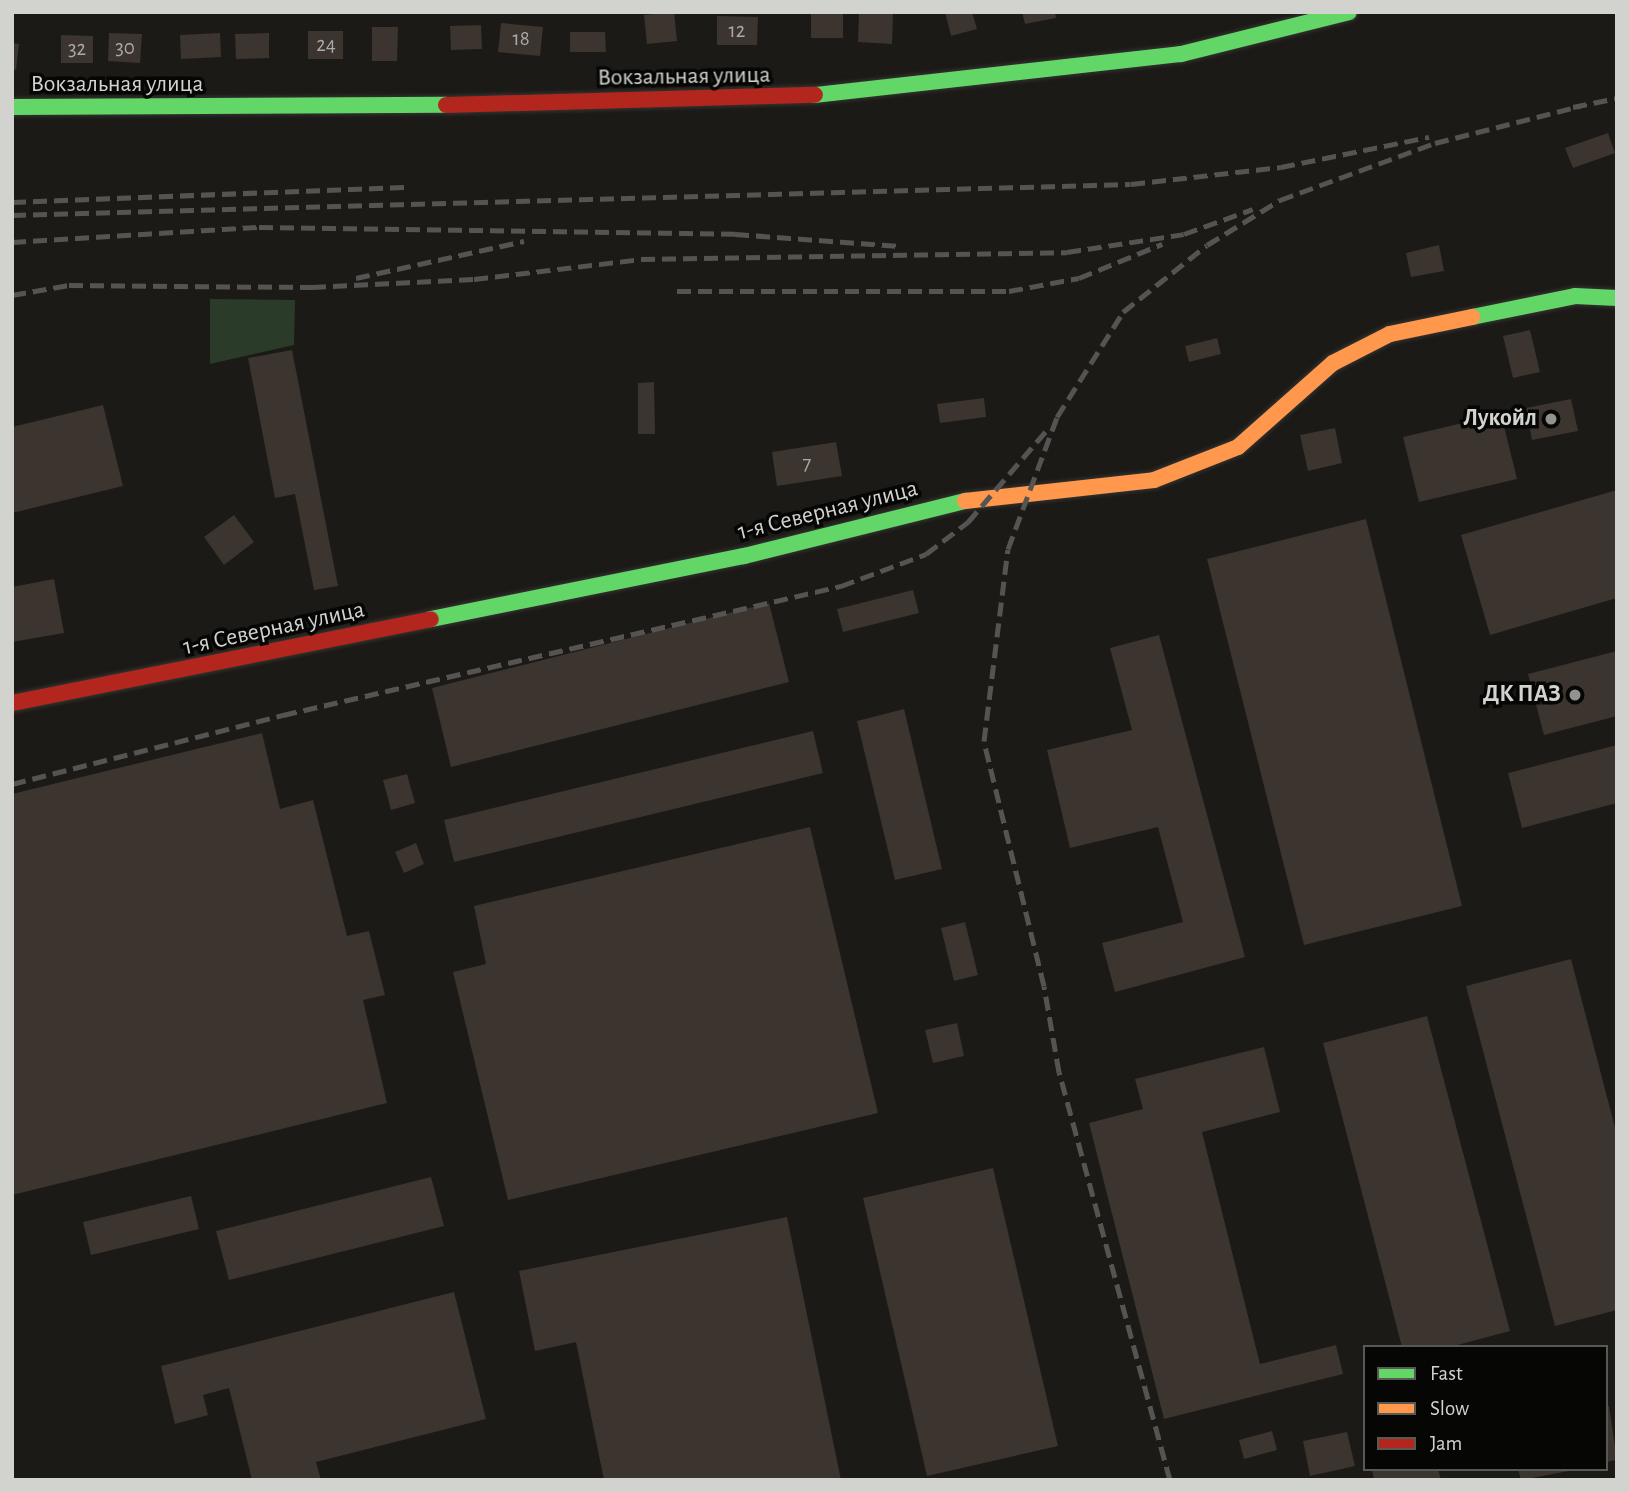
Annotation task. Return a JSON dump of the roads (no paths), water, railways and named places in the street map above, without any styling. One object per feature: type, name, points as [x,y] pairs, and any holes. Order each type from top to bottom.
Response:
[{"type":"street","name":"Вокзальная улица","points":[[12,107],[299,109],[913,88],[1181,54],[1349,12]]},
{"type":"street","name":"1-я Северная улица","points":[[12,703],[744,556],[979,497],[1154,480],[1238,447],[1312,379],[1390,334],[1562,298],[1617,298]]},
{"type":"railway","points":[[1573,107],[1617,98]]},
{"type":"railway","points":[[1170,1480],[1059,1072],[1044,986],[984,741],[1008,549],[1057,417],[1123,312],[1207,245],[1280,200],[1435,143],[1580,106]]},
{"type":"railway","points":[[12,215],[1131,184],[1281,167],[1429,137]]},
{"type":"railway","points":[[12,202],[411,187]]},
{"type":"railway","points":[[12,295],[69,285],[312,287],[474,279],[641,259],[1067,252],[1184,234],[1253,209]]},
{"type":"railway","points":[[12,242],[259,227],[735,234],[900,246]]},
{"type":"railway","points":[[356,278],[524,241]]},
{"type":"railway","points":[[677,291],[1009,291],[1079,278],[1162,244]]},
{"type":"railway","points":[[12,784],[283,715],[841,586],[926,554],[968,522],[1046,431]]},
{"type":"place","name":"Лукойл","points":[[1551,419]]},
{"type":"place","name":"ДК ПАЗ","points":[[1575,695]]}]
